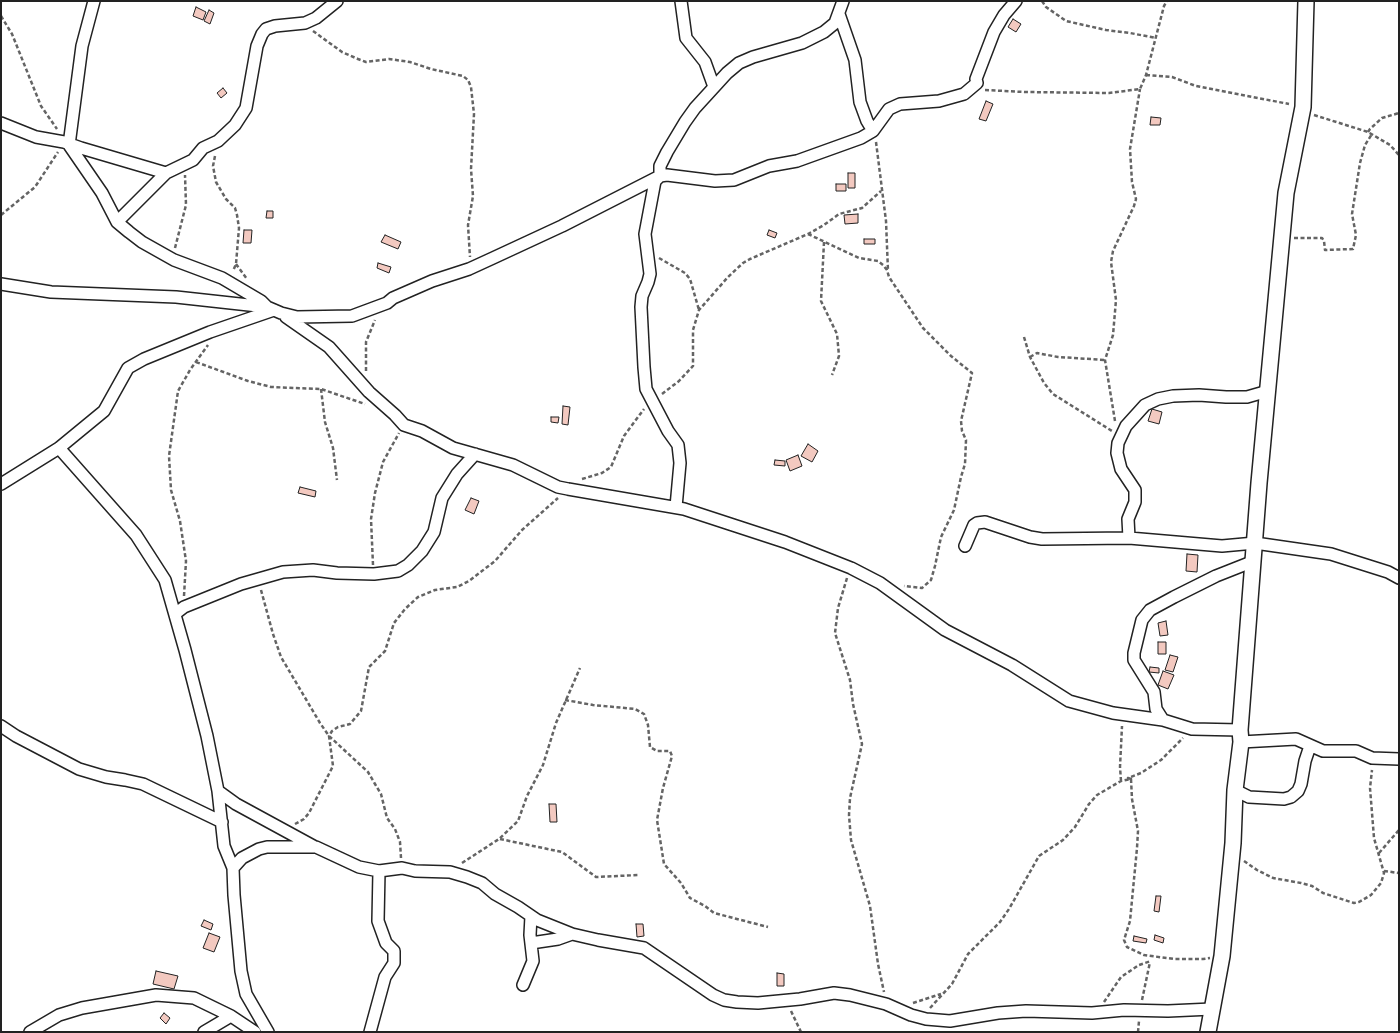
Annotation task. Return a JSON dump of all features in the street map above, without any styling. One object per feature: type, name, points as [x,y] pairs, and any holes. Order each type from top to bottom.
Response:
[{"type":"street","points":[[94,1],[82,46],[67,143],[93,180],[117,222],[142,242],[174,259],[222,278],[261,301],[329,347],[369,392],[404,425],[422,431],[453,448],[514,465],[558,487],[684,509],[785,542],[851,568],[880,583],[945,630],[1012,665],[1069,701],[1091,708],[1163,720],[1192,729],[1240,736],[1292,739],[1302,741],[1322,751],[1360,752],[1372,758],[1399,759]]},
{"type":"street","points":[[117,222],[166,173],[193,160],[204,148],[218,141],[235,125],[246,108],[257,46],[262,34],[275,26],[305,23],[316,18],[337,1]]},
{"type":"street","points":[[681,1],[686,38],[705,62],[714,87]]},
{"type":"street","points":[[676,508],[680,464],[678,445],[668,431],[646,389],[641,307],[642,296],[650,274],[646,245],[646,226],[655,181],[660,176],[660,166],[674,140],[695,108],[739,63],[763,53],[792,46],[813,38],[832,26],[839,14],[843,1]]},
{"type":"street","points":[[1,284],[51,292],[176,297],[274,310],[298,317],[352,316],[386,303],[432,281],[469,269],[562,226],[660,176],[666,175],[715,181],[734,180],[772,165],[797,161],[847,144],[873,131],[892,107],[905,103],[952,98],[967,92],[977,83],[976,79],[994,32],[1004,15],[1016,1]]},
{"type":"street","points":[[1208,1032],[1222,956],[1233,843],[1235,790],[1259,483],[1286,193],[1303,107],[1306,1]]},
{"type":"street","points":[[839,14],[856,60],[860,102],[873,131]]},
{"type":"street","points":[[1,123],[36,137],[67,143],[166,173]]},
{"type":"street","points":[[1,484],[59,448],[104,411],[128,368],[144,359],[221,328],[274,310]]},
{"type":"street","points":[[1129,538],[1128,519],[1135,502],[1135,492],[1118,460],[1117,453],[1126,426],[1145,405],[1158,399],[1172,396],[1247,397],[1268,391]]},
{"type":"street","points":[[59,448],[136,535],[165,580],[179,610],[218,792],[224,846],[233,868],[241,971],[246,994],[268,1032]]},
{"type":"street","points":[[179,610],[259,578],[283,572],[313,570],[374,574],[398,571],[408,565],[422,551],[434,532],[442,498],[457,474],[475,454]]},
{"type":"street","points":[[965,546],[974,525],[985,522],[1030,537],[1042,539],[1129,538],[1222,546],[1255,543],[1331,554],[1388,572],[1399,578]]},
{"type":"street","points":[[1163,720],[1156,709],[1154,692],[1134,660],[1142,620],[1150,610],[1174,597],[1216,576],[1254,561]]},
{"type":"street","points":[[1,726],[16,736],[79,769],[106,777],[142,784],[222,822]]},
{"type":"street","points":[[1235,790],[1249,797],[1284,799],[1290,797],[1298,791],[1301,784],[1310,746]]},
{"type":"street","points":[[218,792],[236,804],[316,847],[359,867],[379,871],[402,868],[415,871],[450,872],[482,884],[531,916],[572,934],[644,948],[713,995],[724,1000],[758,1003],[834,993],[850,995],[891,1006],[925,1018],[950,1021],[998,1013],[1026,1011],[1092,1013],[1212,1009]]},
{"type":"street","points":[[233,868],[242,858],[259,849],[267,847],[316,847]]},
{"type":"street","points":[[370,1032],[384,977],[394,963],[394,951],[386,943],[378,921],[379,871]]},
{"type":"street","points":[[523,985],[533,961],[531,916]]},
{"type":"street","points":[[532,943],[558,939],[572,934]]},
{"type":"street","points":[[30,1032],[58,1015],[82,1008],[156,995],[194,998],[231,1016],[255,1032]]},
{"type":"street","points":[[204,1032],[231,1016]]},
{"type":"path","points":[[1042,1],[1046,8],[1066,21],[1156,38]]},
{"type":"path","points":[[1121,438],[1113,416],[1105,360],[1113,335],[1116,300],[1111,262],[1113,251],[1136,199],[1132,182],[1130,149],[1140,90],[1146,75],[1164,6],[1168,1]]},
{"type":"path","points":[[1,16],[12,34],[41,106],[67,143],[35,187],[1,215]]},
{"type":"path","points":[[305,23],[319,37],[342,52],[366,62],[389,59],[410,62],[463,76],[468,80],[472,93],[474,114],[471,169],[473,196],[468,226],[469,269]]},
{"type":"path","points":[[1146,75],[1172,77],[1206,88],[1303,107],[1310,114],[1370,133],[1390,144],[1399,155]]},
{"type":"path","points":[[977,83],[978,86],[986,90],[1007,92],[1109,93],[1140,90]]},
{"type":"path","points":[[1283,236],[1286,238],[1322,238],[1325,250],[1353,249],[1356,235],[1352,214],[1360,163],[1370,129],[1382,118],[1399,113]]},
{"type":"path","points":[[873,131],[886,221],[889,277]]},
{"type":"path","points":[[218,141],[213,166],[216,182],[226,199],[235,208],[239,228],[236,264],[230,275],[222,278]]},
{"type":"path","points":[[174,259],[176,243],[186,205],[186,175],[193,160]]},
{"type":"path","points":[[284,829],[304,819],[329,777],[333,766],[329,736],[338,727],[350,724],[361,710],[369,666],[385,651],[394,623],[404,609],[418,597],[435,590],[457,587],[469,581],[495,561],[522,530],[575,482],[611,468],[624,436],[644,409],[679,381],[693,366],[694,330],[699,310],[743,263],[808,234],[839,214],[862,208],[881,191]]},
{"type":"path","points":[[808,234],[860,258],[878,261],[887,270],[889,277],[924,328],[951,356],[972,373],[961,421],[962,431],[966,440],[965,464],[954,510],[941,537],[931,580],[922,588],[892,586],[880,583]]},
{"type":"path","points":[[824,242],[821,301],[837,334],[839,356],[832,375]]},
{"type":"path","points":[[646,245],[652,253],[685,273],[690,279],[693,283],[694,297],[699,310]]},
{"type":"path","points":[[369,392],[366,342],[376,318],[386,303]]},
{"type":"path","points":[[179,610],[186,561],[180,521],[171,490],[169,456],[178,391],[221,328]]},
{"type":"path","points":[[1024,337],[1030,358],[1044,383],[1053,394],[1113,431],[1121,438]]},
{"type":"path","points":[[1030,358],[1037,353],[1058,357],[1105,360]]},
{"type":"path","points":[[196,362],[225,374],[271,386],[321,389],[367,405]]},
{"type":"path","points":[[321,389],[325,422],[333,448],[337,480]]},
{"type":"path","points":[[374,574],[371,536],[375,493],[383,462],[404,425]]},
{"type":"path","points":[[851,568],[843,587],[835,633],[850,680],[862,744],[850,798],[851,840],[870,906],[878,964],[891,1006],[942,994]]},
{"type":"path","points":[[259,578],[273,634],[281,657],[329,736],[368,772],[382,794],[387,818],[395,829],[400,842],[402,868]]},
{"type":"path","points":[[450,872],[499,839],[518,821],[527,796],[543,765],[565,700],[580,668]]},
{"type":"path","points":[[565,700],[593,706],[635,709],[644,714],[648,725],[650,747],[657,751],[670,751],[672,756],[657,820],[664,864],[681,883],[690,898],[714,913],[768,927]]},
{"type":"path","points":[[1121,781],[1122,714]]},
{"type":"path","points":[[1192,729],[1161,760],[1128,778],[1131,779],[1132,799],[1138,831],[1130,921],[1124,940],[1127,947],[1152,957],[1203,959],[1222,956]]},
{"type":"path","points":[[1233,843],[1238,856],[1257,870],[1273,878],[1306,884],[1323,893],[1354,903],[1371,895],[1381,883],[1384,873],[1374,838],[1370,797],[1372,758]]},
{"type":"path","points":[[925,1018],[931,1007],[952,984],[968,954],[1000,922],[1039,856],[1063,840],[1097,795],[1121,781],[1131,779]]},
{"type":"path","points":[[1379,853],[1399,830]]},
{"type":"path","points":[[499,839],[562,852],[596,877],[639,875]]},
{"type":"path","points":[[1384,871],[1399,873]]},
{"type":"path","points":[[1140,1011],[1142,994],[1152,957]]},
{"type":"path","points":[[1092,1013],[1100,1007],[1121,977],[1139,965],[1151,961]]},
{"type":"path","points":[[781,1001],[792,1012],[801,1032]]},
{"type":"building","points":[[196,7],[206,12],[203,20],[193,16]]},
{"type":"building","points":[[209,10],[214,13],[210,24],[204,21]]},
{"type":"building","points":[[1013,19],[1021,24],[1016,32],[1008,27]]},
{"type":"building","points":[[223,88],[227,93],[221,98],[217,93]]},
{"type":"building","points":[[986,101],[993,104],[986,121],[979,119]]},
{"type":"building","points":[[1151,117],[1161,118],[1160,125],[1150,125]]},
{"type":"building","points":[[848,173],[855,173],[855,188],[848,188]]},
{"type":"building","points":[[836,184],[846,184],[846,191],[836,191]]},
{"type":"building","points":[[267,211],[273,211],[273,218],[266,218]]},
{"type":"building","points":[[858,214],[858,223],[845,224],[844,215]]},
{"type":"building","points":[[244,230],[252,230],[251,243],[243,243]]},
{"type":"building","points":[[769,230],[777,233],[775,238],[767,235]]},
{"type":"building","points":[[385,235],[401,242],[398,249],[381,242]]},
{"type":"building","points":[[864,239],[875,239],[875,244],[864,244]]},
{"type":"building","points":[[378,263],[391,267],[389,273],[377,268]]},
{"type":"building","points":[[563,406],[570,407],[568,425],[562,424]]},
{"type":"building","points":[[1152,409],[1162,412],[1159,424],[1148,421]]},
{"type":"building","points":[[551,417],[559,417],[558,423],[551,422]]},
{"type":"building","points":[[808,444],[818,451],[812,462],[801,456]]},
{"type":"building","points":[[798,455],[802,466],[790,471],[786,460]]},
{"type":"building","points":[[775,460],[785,461],[785,466],[774,465]]},
{"type":"building","points":[[300,487],[316,491],[315,497],[298,493]]},
{"type":"building","points":[[471,498],[479,501],[474,514],[465,510]]},
{"type":"building","points":[[1187,554],[1198,555],[1197,572],[1186,571]]},
{"type":"building","points":[[1166,621],[1168,635],[1160,636],[1158,623]]},
{"type":"building","points":[[1158,642],[1166,642],[1166,654],[1158,654]]},
{"type":"building","points":[[1170,655],[1178,657],[1173,672],[1165,670]]},
{"type":"building","points":[[1150,667],[1159,668],[1159,673],[1149,672]]},
{"type":"building","points":[[1163,671],[1174,675],[1168,689],[1158,685]]},
{"type":"building","points":[[549,804],[556,804],[557,822],[550,822]]},
{"type":"building","points":[[1156,896],[1161,896],[1159,912],[1154,911]]},
{"type":"building","points":[[204,920],[213,924],[211,930],[201,926]]},
{"type":"building","points":[[636,924],[643,924],[644,936],[637,937]]},
{"type":"building","points":[[209,933],[220,937],[214,952],[203,948]]},
{"type":"building","points":[[1155,935],[1164,938],[1163,943],[1154,940]]},
{"type":"building","points":[[1134,936],[1147,939],[1146,943],[1133,941]]},
{"type":"building","points":[[156,971],[178,976],[174,989],[153,984]]},
{"type":"building","points":[[777,973],[784,974],[784,986],[777,986]]},
{"type":"building","points":[[164,1013],[170,1018],[166,1024],[160,1018]]}]
